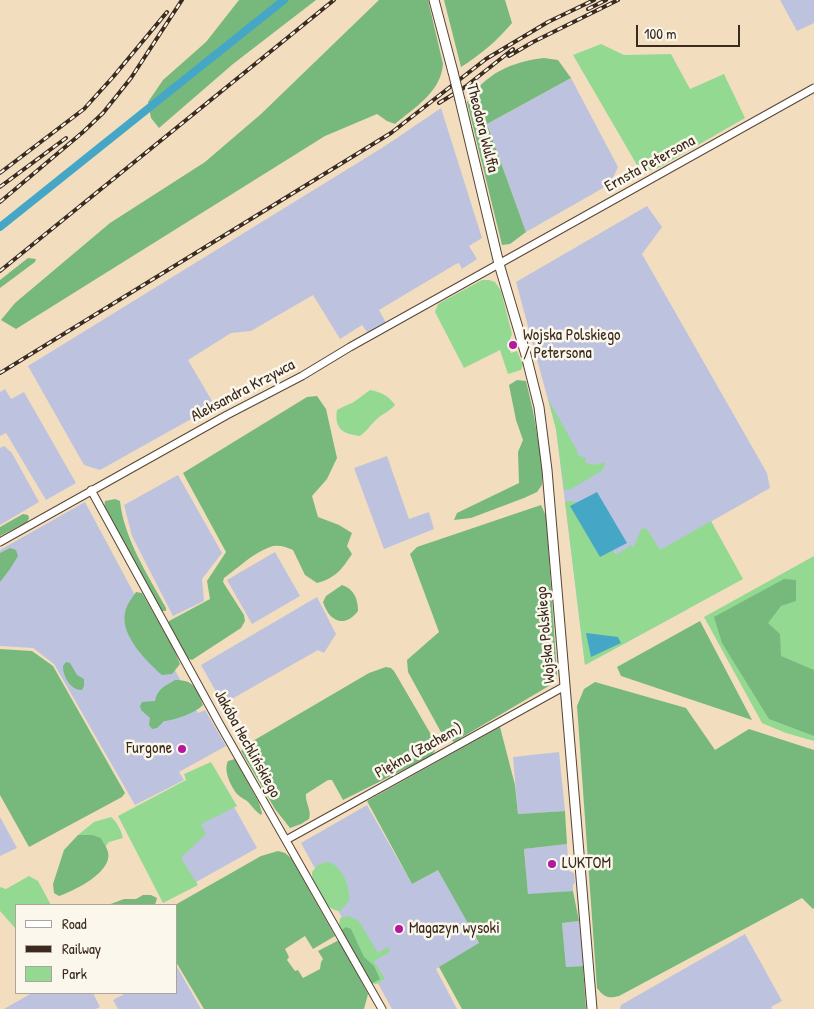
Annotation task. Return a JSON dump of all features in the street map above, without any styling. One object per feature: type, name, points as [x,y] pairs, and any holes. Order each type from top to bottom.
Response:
[{"type":"street","name":"Theodora Wulffa","points":[[434,0],[499,264]]},
{"type":"street","name":"Ernsta Petersona","points":[[499,264],[814,88]]},
{"type":"street","name":"Aleksandra Krzywca","points":[[0,542],[227,415],[302,376],[499,264]]},
{"type":"street","name":"Wojska Polskiego","points":[[499,264],[539,407],[547,470],[592,1009]]},
{"type":"street","name":"Jakóba Hechlińskiego","points":[[91,490],[219,723],[382,1009]]},
{"type":"street","name":"Piękna (Zachem)","points":[[286,840],[565,686]]},
{"type":"shaded area","points":[[780,0],[814,0],[814,23],[797,31]]},
{"type":"shaded area","points":[[571,78],[618,167],[610,184],[526,232],[487,124]]},
{"type":"shaded area","points":[[441,108],[482,238],[469,246],[477,259],[462,269],[459,263],[456,264],[379,310],[386,323],[368,333],[362,325],[340,339],[313,295],[251,331],[231,333],[188,360],[212,401],[209,409],[100,470],[84,465],[28,366],[385,146]]},
{"type":"shaded area","points":[[647,206],[662,227],[642,254],[767,473],[770,488],[654,554],[688,609],[585,665],[556,429],[516,282]]},
{"type":"shaded area","points":[[5,389],[11,399],[24,392],[76,483],[46,500],[6,433],[0,436],[0,392]]},
{"type":"shaded area","points":[[4,446],[12,453],[39,502],[0,525],[0,448]]},
{"type":"shaded area","points":[[387,456],[409,519],[429,512],[434,529],[384,549],[354,468]]},
{"type":"shaded area","points":[[178,475],[222,553],[202,579],[204,601],[173,616],[132,536],[124,505]]},
{"type":"shaded area","points":[[85,502],[198,713],[205,710],[226,746],[179,772],[184,780],[135,805],[54,664],[33,648],[0,646],[0,550]]},
{"type":"shaded area","points":[[275,552],[300,596],[252,624],[227,580]]},
{"type":"shaded area","points":[[317,597],[336,634],[324,653],[318,650],[223,704],[201,665]]},
{"type":"shaded area","points":[[559,752],[565,811],[518,814],[513,757]]},
{"type":"shaded area","points":[[213,769],[257,848],[164,900]]},
{"type":"shaded area","points":[[367,805],[412,884],[439,869],[479,944],[436,969],[457,1009],[392,1009],[301,843]]},
{"type":"shaded area","points":[[0,817],[17,848],[0,856]]},
{"type":"shaded area","points":[[567,844],[569,871],[574,873],[575,883],[573,891],[528,895],[524,849]]},
{"type":"shaded area","points":[[579,921],[583,966],[566,967],[562,923]]},
{"type":"shaded area","points":[[745,934],[782,1001],[771,1007],[772,1009],[620,1009],[621,1005]]},
{"type":"shaded area","points":[[178,969],[201,1009],[118,1009],[113,1000],[124,994],[178,994]]},
{"type":"shaded area","points":[[30,994],[94,994],[100,1007],[96,1009],[4,1009]]},
{"type":"green space","points":[[239,0],[316,0],[233,64],[159,128],[151,118],[148,102],[163,80],[206,42]]},
{"type":"green space","points":[[379,0],[428,0],[443,64],[437,83],[418,105],[395,124],[377,114],[325,136],[16,329],[1,320],[15,303],[110,223],[205,162],[261,114]]},
{"type":"green space","points":[[444,0],[505,0],[512,23],[488,47],[461,67]]},
{"type":"green space","points":[[601,44],[624,55],[671,54],[690,89],[724,74],[745,118],[658,168],[641,172],[573,55]]},
{"type":"green space","points":[[544,58],[558,60],[571,78],[487,124],[526,232],[510,244],[502,245],[467,102],[482,83],[491,76],[521,62]]},
{"type":"green space","points":[[28,258],[36,259],[35,262],[0,288],[0,280]]},
{"type":"green space","points":[[482,280],[495,282],[501,291],[512,334],[508,345],[511,353],[517,351],[523,365],[521,370],[508,374],[500,350],[464,368],[435,312],[438,304]]},
{"type":"green space","points":[[517,380],[526,381],[542,463],[542,485],[537,492],[524,498],[471,518],[454,520],[457,513],[519,483],[518,452],[523,440],[516,420],[509,385]]},
{"type":"green space","points":[[370,390],[384,395],[395,405],[378,418],[360,436],[344,432],[338,426],[337,410],[352,403]]},
{"type":"green space","points":[[317,396],[326,409],[337,458],[327,479],[312,496],[318,517],[339,525],[352,533],[347,546],[352,554],[338,572],[317,583],[305,575],[293,550],[276,546],[258,553],[224,578],[223,582],[244,615],[245,621],[241,628],[192,660],[187,658],[168,627],[169,621],[210,599],[207,581],[226,552],[183,473],[307,397]]},
{"type":"green space","points":[[548,399],[578,452],[577,455],[586,458],[585,463],[598,465],[604,462],[605,464],[600,472],[571,489],[564,490],[556,429]]},
{"type":"green space","points":[[115,499],[120,501],[126,529],[166,611],[162,611],[104,509],[105,501]]},
{"type":"green space","points":[[565,501],[579,502],[571,506],[600,557],[613,550],[616,555],[631,545],[633,548],[642,528],[647,529],[660,550],[711,521],[743,579],[585,665]]},
{"type":"green space","points":[[541,505],[546,516],[557,674],[554,683],[454,742],[442,734],[408,672],[407,660],[439,632],[410,554],[417,547]]},
{"type":"green space","points":[[23,514],[28,515],[27,522],[0,536],[0,527]]},
{"type":"green space","points":[[10,548],[16,550],[18,556],[0,582],[0,553]]},
{"type":"green space","points":[[814,556],[814,741],[786,733],[762,723],[704,617]]},
{"type":"green space","points":[[784,579],[796,580],[796,601],[781,606],[768,623],[780,634],[781,656],[814,670],[814,736],[769,719],[722,643],[714,617]]},
{"type":"green space","points":[[342,585],[350,589],[354,595],[358,611],[353,617],[342,621],[333,618],[329,614],[323,602],[326,596]]},
{"type":"green space","points":[[136,592],[142,593],[174,649],[180,664],[172,674],[162,675],[156,670],[136,647],[127,630],[125,621],[126,610]]},
{"type":"green space","points":[[700,621],[752,720],[621,676],[617,667]]},
{"type":"green space","points":[[0,649],[32,651],[53,666],[125,793],[122,797],[29,847],[0,795]]},
{"type":"green space","points":[[66,662],[70,663],[77,675],[84,679],[82,690],[74,688],[66,678],[63,666]]},
{"type":"green space","points":[[386,667],[394,671],[433,738],[434,752],[431,756],[343,800],[332,780],[328,780],[306,794],[310,813],[309,819],[290,828],[275,809],[241,751],[246,745],[369,673]]},
{"type":"green space","points":[[175,680],[191,683],[197,690],[203,705],[185,716],[164,721],[157,728],[152,729],[149,725],[150,718],[141,710],[140,706],[142,702],[155,701],[160,691]]},
{"type":"green space","points":[[595,682],[686,708],[715,750],[749,729],[814,750],[814,908],[802,898],[619,996],[612,997],[604,995],[597,988],[577,706],[584,689]]},
{"type":"green space","points":[[500,727],[515,785],[518,814],[565,811],[567,844],[524,849],[528,894],[573,891],[579,921],[562,923],[566,967],[583,966],[586,1009],[462,1009],[439,967],[479,943],[438,870],[412,884],[367,801]]},
{"type":"green space","points":[[235,759],[259,803],[261,815],[237,794],[230,783],[226,769],[228,761]]},
{"type":"green space","points":[[211,762],[237,806],[201,824],[206,834],[181,858],[198,885],[163,903],[118,816],[186,780],[184,774]]},
{"type":"green space","points":[[111,817],[118,826],[123,838],[109,842],[105,847],[101,838],[93,835],[78,835],[94,822]]},
{"type":"green space","points":[[78,835],[93,835],[101,838],[108,852],[108,859],[105,867],[91,880],[59,896],[54,893],[53,884],[64,850]]},
{"type":"green space","points":[[278,851],[285,853],[291,858],[335,936],[313,949],[305,936],[285,949],[289,957],[287,960],[295,971],[298,970],[303,978],[320,969],[323,959],[318,951],[339,940],[368,994],[364,1009],[204,1009],[178,965],[177,904],[261,856]]},
{"type":"green space","points":[[325,862],[336,866],[347,883],[349,901],[340,911],[329,907],[320,897],[314,884],[312,872],[317,866]]},
{"type":"green space","points":[[29,876],[38,881],[50,904],[15,904],[15,928],[0,911],[0,887],[6,889]]},
{"type":"green space","points":[[143,895],[151,895],[157,898],[155,904],[111,904],[124,899],[136,899]]},
{"type":"green space","points":[[349,916],[359,921],[378,953],[388,947],[390,952],[374,961],[385,979],[376,984],[371,983],[339,927],[340,918]]},
{"type":"green space","points":[[346,927],[351,929],[364,957],[374,966],[380,979],[371,984],[340,931]]},
{"type":"water","points":[[597,492],[627,543],[600,557],[570,506]]},
{"type":"water","points":[[586,633],[618,637],[621,643],[591,657]]},
{"type":"waterway","points":[[0,227],[284,0]]},
{"type":"railway","points":[[0,202],[103,113],[131,78],[182,0]]},
{"type":"railway","points":[[0,271],[334,0]]},
{"type":"railway","points":[[0,373],[391,133],[486,59],[548,22],[594,0]]},
{"type":"railway","points":[[588,9],[606,0]]},
{"type":"railway","points":[[509,56],[618,0]]},
{"type":"railway","points":[[0,173],[84,109],[167,12]]},
{"type":"railway","points":[[439,103],[465,87],[513,49]]},
{"type":"railway","points":[[0,187],[66,138]]},
{"type":"place","name":"Wojska Polskiego / Petersona","points":[[513,345]]},
{"type":"place","name":"Furgone","points":[[182,749]]},
{"type":"place","name":"LUKTOM","points":[[552,864]]},
{"type":"place","name":"Magazyn wysoki","points":[[399,929]]}]
